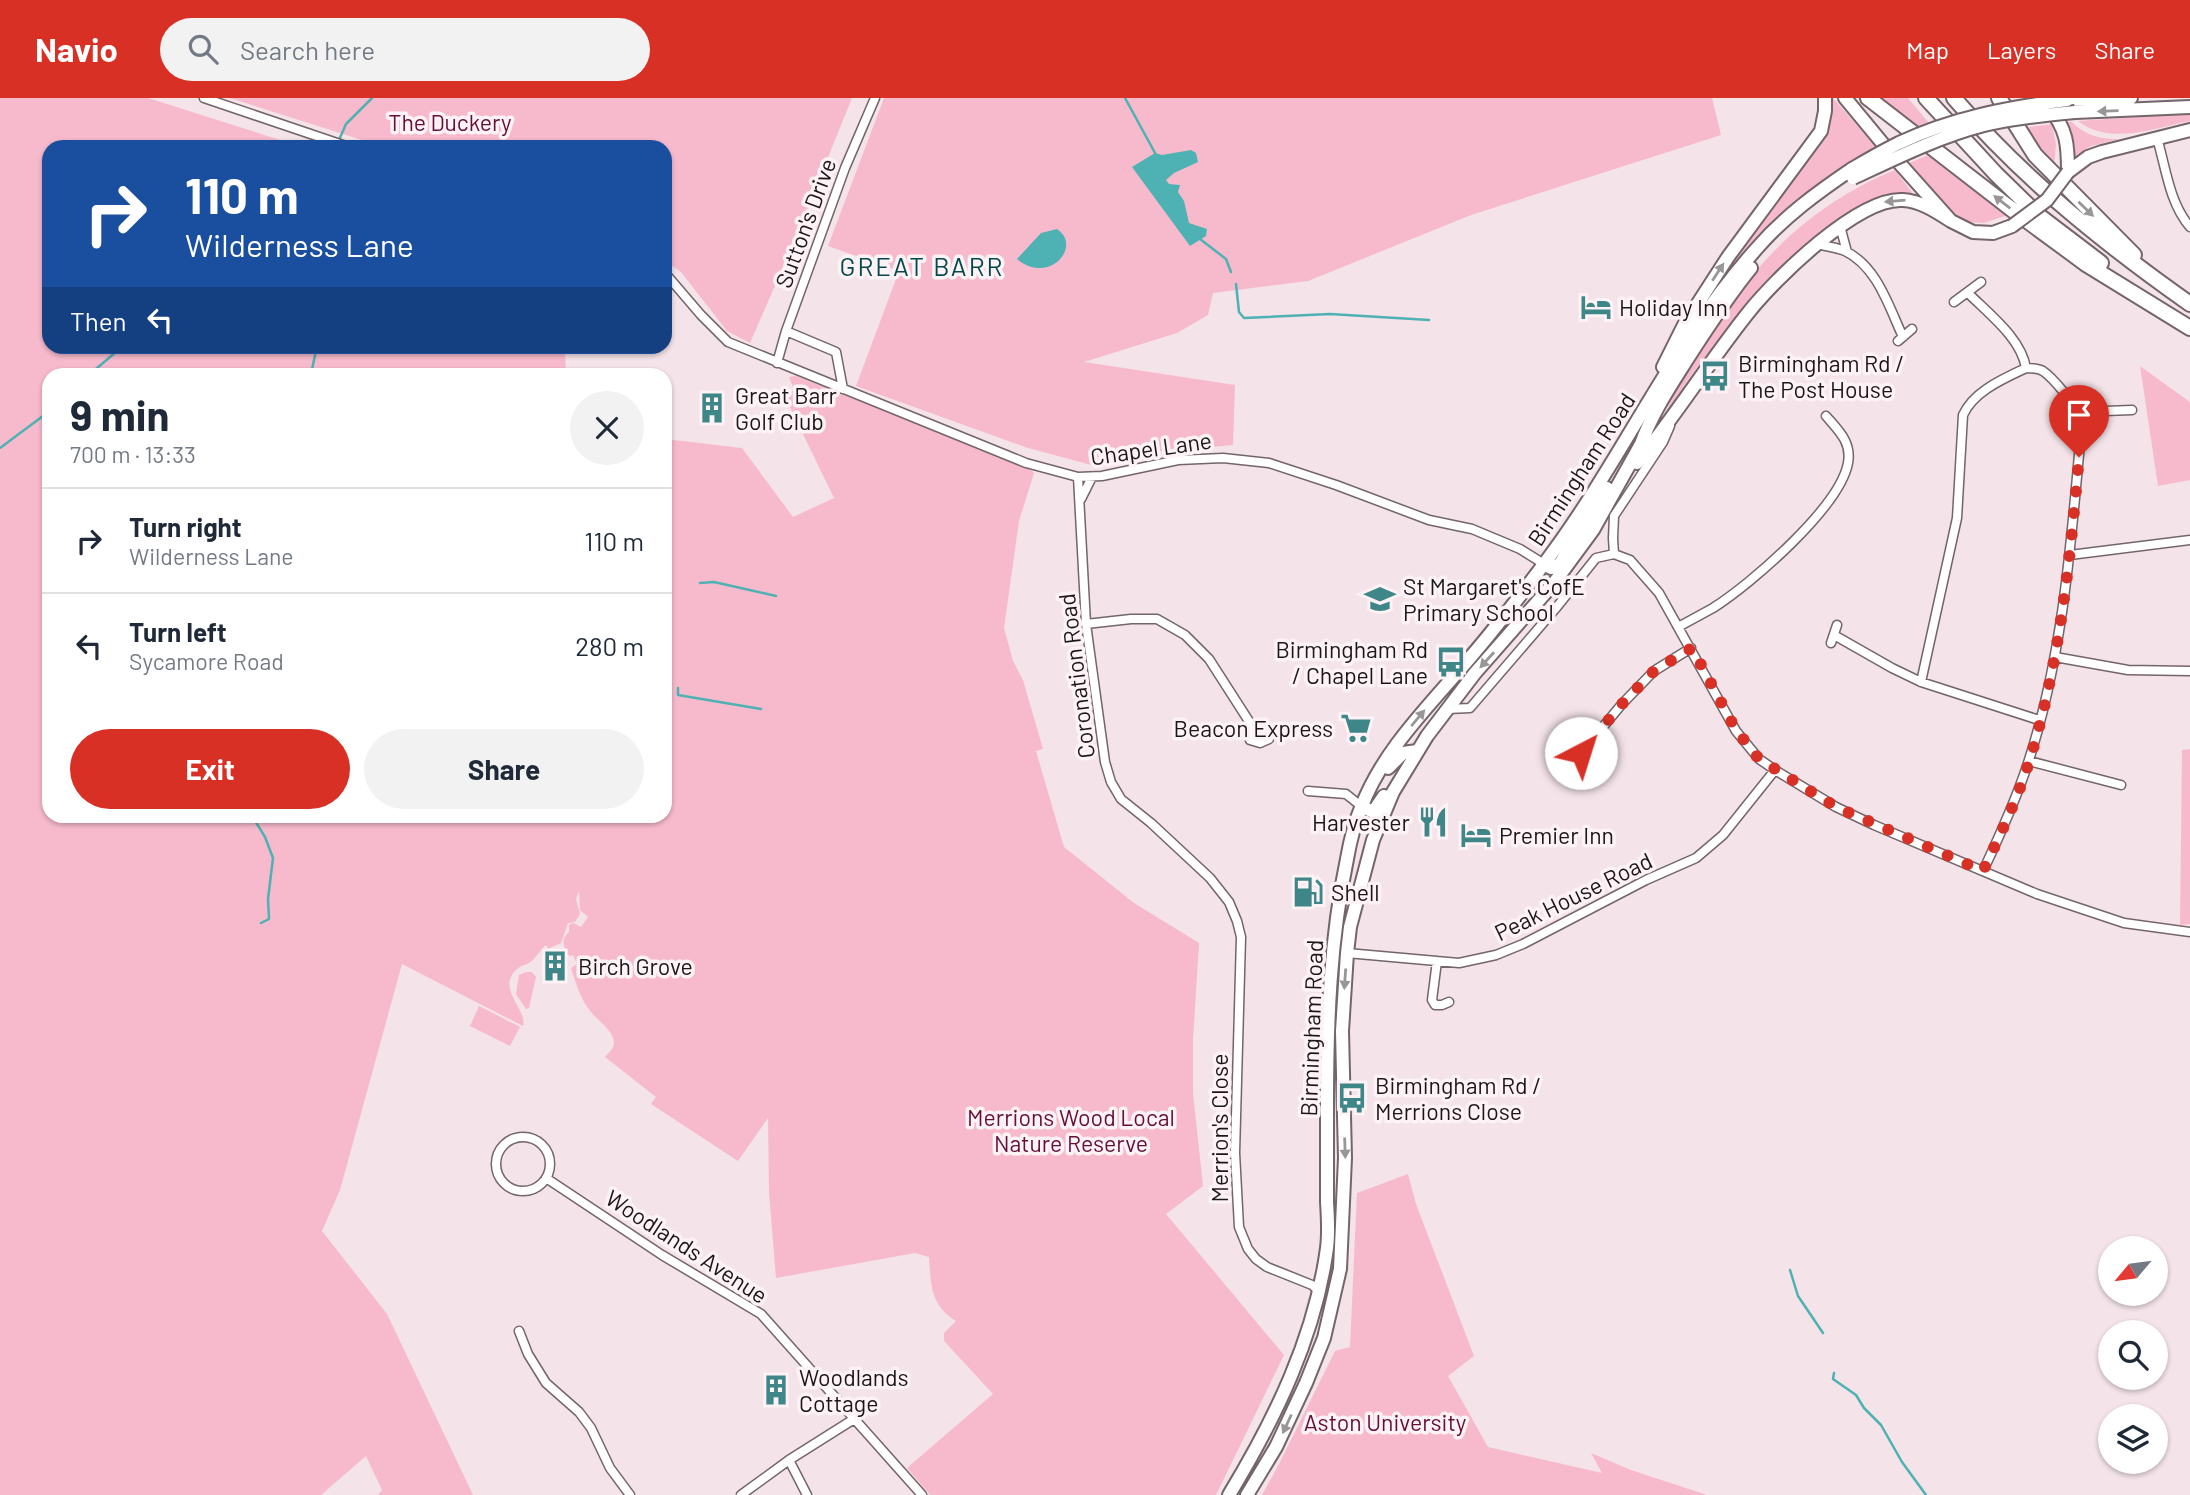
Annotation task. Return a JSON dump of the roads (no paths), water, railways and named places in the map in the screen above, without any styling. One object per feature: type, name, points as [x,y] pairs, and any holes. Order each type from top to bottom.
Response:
[{"type":"highway","points":[[1645,424],[1684,325],[1728,257],[1821,131],[1825,98]]},
{"type":"highway","points":[[1845,98],[1951,221]]},
{"type":"highway","points":[[1868,98],[2086,264],[2161,308]]},
{"type":"highway","points":[[1926,98],[2038,215],[2190,328]]},
{"type":"highway","points":[[1954,98],[2012,158],[2107,244],[2190,304]]},
{"type":"highway","points":[[1999,98],[2035,155],[2078,201],[2171,290]]},
{"type":"highway","points":[[2041,98],[2060,121],[2066,136],[2068,172]]},
{"type":"highway","name":"Birmingham Road","points":[[1228,1495],[1262,1440],[1285,1392],[1305,1340],[1322,1275],[1328,1245],[1327,1024],[1332,956],[1347,860],[1361,806],[1394,748],[1504,617],[1645,424],[1728,296],[1757,259],[1791,224],[1852,173],[1899,143],[1937,128],[2010,108],[2067,100],[2132,98]]},
{"type":"highway","name":"Birmingham Road","points":[[1852,173],[1973,129],[2028,117],[2190,107]]},
{"type":"highway","points":[[1617,487],[1674,417],[1748,312],[1818,244],[1860,213],[1881,203],[1901,199],[1914,201],[1973,232],[1993,233],[2012,226],[2047,200],[2068,172],[2088,158],[2190,130]]},
{"type":"highway","points":[[1645,424],[1674,417]]},
{"type":"highway","name":"Birmingham Road","points":[[1247,1495],[1276,1447],[1306,1383],[1324,1338],[1338,1278],[1345,1158],[1342,1031],[1347,953],[1350,927],[1365,867],[1383,814],[1404,772],[1446,708],[1554,583],[1593,530],[1641,444],[1645,424]]},
{"type":"highway","points":[[1368,793],[1403,753],[1417,751]]},
{"type":"highway","points":[[1361,806],[1373,812],[1394,781],[1404,772]]},
{"type":"highway","points":[[1322,1275],[1338,1278]]},
{"type":"highway","points":[[1317,1295],[1332,1305]]},
{"type":"street","points":[[204,98],[329,140]]},
{"type":"street","name":"Sutton's Drive","points":[[776,363],[845,168],[875,98]]},
{"type":"street","points":[[2157,138],[2173,198],[2190,227]]},
{"type":"street","points":[[1840,226],[1847,252]]},
{"type":"street","points":[[1818,244],[1847,252],[1871,272],[1900,339],[1912,329]]},
{"type":"street","name":"Chapel Lane","points":[[672,282],[728,342],[1027,463],[1078,477],[1092,477],[1178,460],[1223,458],[1269,463],[1429,520],[1472,529],[1520,549],[1544,564]]},
{"type":"street","points":[[1954,302],[1981,282]]},
{"type":"street","points":[[1968,293],[2018,346],[2025,357],[2026,368]]},
{"type":"street","points":[[786,331],[836,352],[844,389]]},
{"type":"street","points":[[1921,682],[1957,518],[1963,415],[1968,404],[1978,395],[2026,368],[2043,371],[2078,412],[2081,432],[2070,555],[2054,657],[2029,761],[2011,810],[1983,871]]},
{"type":"street","points":[[2078,412],[2132,410]]},
{"type":"street","points":[[1680,626],[1714,607],[1751,579],[1790,544],[1829,502],[1840,485],[1848,462],[1846,439],[1826,416]]},
{"type":"street","points":[[1614,554],[1614,516],[1663,442],[1674,417]]},
{"type":"street","name":"Coronation Road","points":[[1078,477],[1086,624],[1105,762],[1111,782],[1121,799],[1210,878],[1229,902],[1237,921]]},
{"type":"street","name":"Coronation Road","points":[[1081,501],[1092,477]]},
{"type":"street","points":[[2070,555],[2190,540]]},
{"type":"street","points":[[1446,708],[1470,708],[1596,558],[1614,554],[1630,560],[1659,593],[1680,626],[1736,730],[1759,759],[1775,770],[1836,807],[2037,894],[2111,919],[2190,932]]},
{"type":"street","points":[[1086,624],[1157,619],[1185,635],[1209,660],[1252,726]]},
{"type":"street","points":[[1837,625],[1832,639],[1921,682],[2039,720]]},
{"type":"street","points":[[1567,770],[1622,704],[1654,671],[1692,648]]},
{"type":"street","points":[[2054,657],[2128,670],[2190,671]]},
{"type":"street","points":[[2029,761],[2121,785]]},
{"type":"street","points":[[1557,764],[1567,770],[1572,780]]},
{"type":"street","name":"Peak House Road","points":[[1347,953],[1459,963],[1496,955],[1523,944],[1646,880],[1696,858],[1723,835],[1775,770]]},
{"type":"street","points":[[1308,791],[1346,794],[1361,806]]},
{"type":"street","name":"Merrion's Close","points":[[1237,921],[1241,937],[1235,1153],[1239,1227],[1248,1249],[1256,1259],[1267,1267],[1312,1285],[1317,1295]]},
{"type":"street","points":[[1437,961],[1432,1000],[1435,1004],[1450,1002]]},
{"type":"street","points":[[526,1137],[538,1143],[547,1152],[549,1160],[546,1178],[533,1189],[524,1191],[508,1186],[501,1181],[496,1164],[502,1147],[517,1138],[526,1137]]},
{"type":"street","name":"Woodlands Avenue","points":[[546,1178],[662,1255],[761,1314],[922,1495]]},
{"type":"street","points":[[519,1331],[528,1338],[528,1354],[546,1383],[579,1412],[610,1468],[630,1495]]},
{"type":"street","points":[[741,1495],[853,1419]]},
{"type":"street","points":[[789,1460],[807,1495]]},
{"type":"water","points":[[1191,150],[1196,153],[1198,162],[1174,173],[1166,180],[1169,184],[1180,185],[1178,192],[1184,201],[1189,223],[1207,229],[1206,236],[1190,246],[1132,167],[1155,153],[1162,155]]},
{"type":"water","points":[[1057,229],[1064,236],[1066,245],[1059,260],[1051,266],[1029,266],[1017,259],[1041,233]]},
{"type":"waterway","points":[[339,140],[346,124],[372,98]]},
{"type":"waterway","points":[[1125,98],[1155,153]]},
{"type":"waterway","points":[[1200,239],[1226,259],[1231,272]]},
{"type":"waterway","points":[[1236,284],[1239,312],[1244,318],[1330,314],[1429,320]]},
{"type":"waterway","points":[[97,368],[114,354]]},
{"type":"waterway","points":[[312,368],[315,354]]},
{"type":"waterway","points":[[0,448],[42,417]]},
{"type":"waterway","points":[[700,583],[714,582],[776,596]]},
{"type":"waterway","points":[[678,688],[678,695],[761,709]]},
{"type":"waterway","points":[[256,823],[273,858],[268,899],[269,919],[261,923]]},
{"type":"waterway","points":[[1790,1270],[1798,1296],[1823,1333]]},
{"type":"waterway","points":[[1834,1373],[1833,1379],[1856,1395],[1864,1408],[1881,1425],[1902,1462],[1926,1495]]},
{"type":"place","name":"Holiday Inn","points":[[1596,307]]},
{"type":"place","name":"Birmingham Rd / The Post House","points":[[1715,376]]},
{"type":"place","name":"Great Barr Golf Club","points":[[712,408]]},
{"type":"place","name":"St Margaret's CofE Primary School","points":[[1380,599]]},
{"type":"place","name":"Birmingham Rd / Chapel Lane","points":[[1451,662]]},
{"type":"place","name":"Beacon Express","points":[[1356,728]]},
{"type":"place","name":"Harvester","points":[[1433,822]]},
{"type":"place","name":"Premier Inn","points":[[1476,835]]},
{"type":"place","name":"Shell","points":[[1308,892]]},
{"type":"place","name":"Birch Grove","points":[[555,966]]},
{"type":"place","name":"Birmingham Rd / Merrions Close","points":[[1352,1098]]},
{"type":"place","name":"Woodlands Cottage","points":[[776,1390]]},
{"type":"district","name":"GREAT BARR","points":[[922,265]]},
{"type":"park label","name":"The Duckery","points":[[450,122]]},
{"type":"park label","name":"Merrions Wood Local Nature Reserve","points":[[1071,1130]]},
{"type":"park label","name":"Aston University","points":[[1385,1422]]}]
